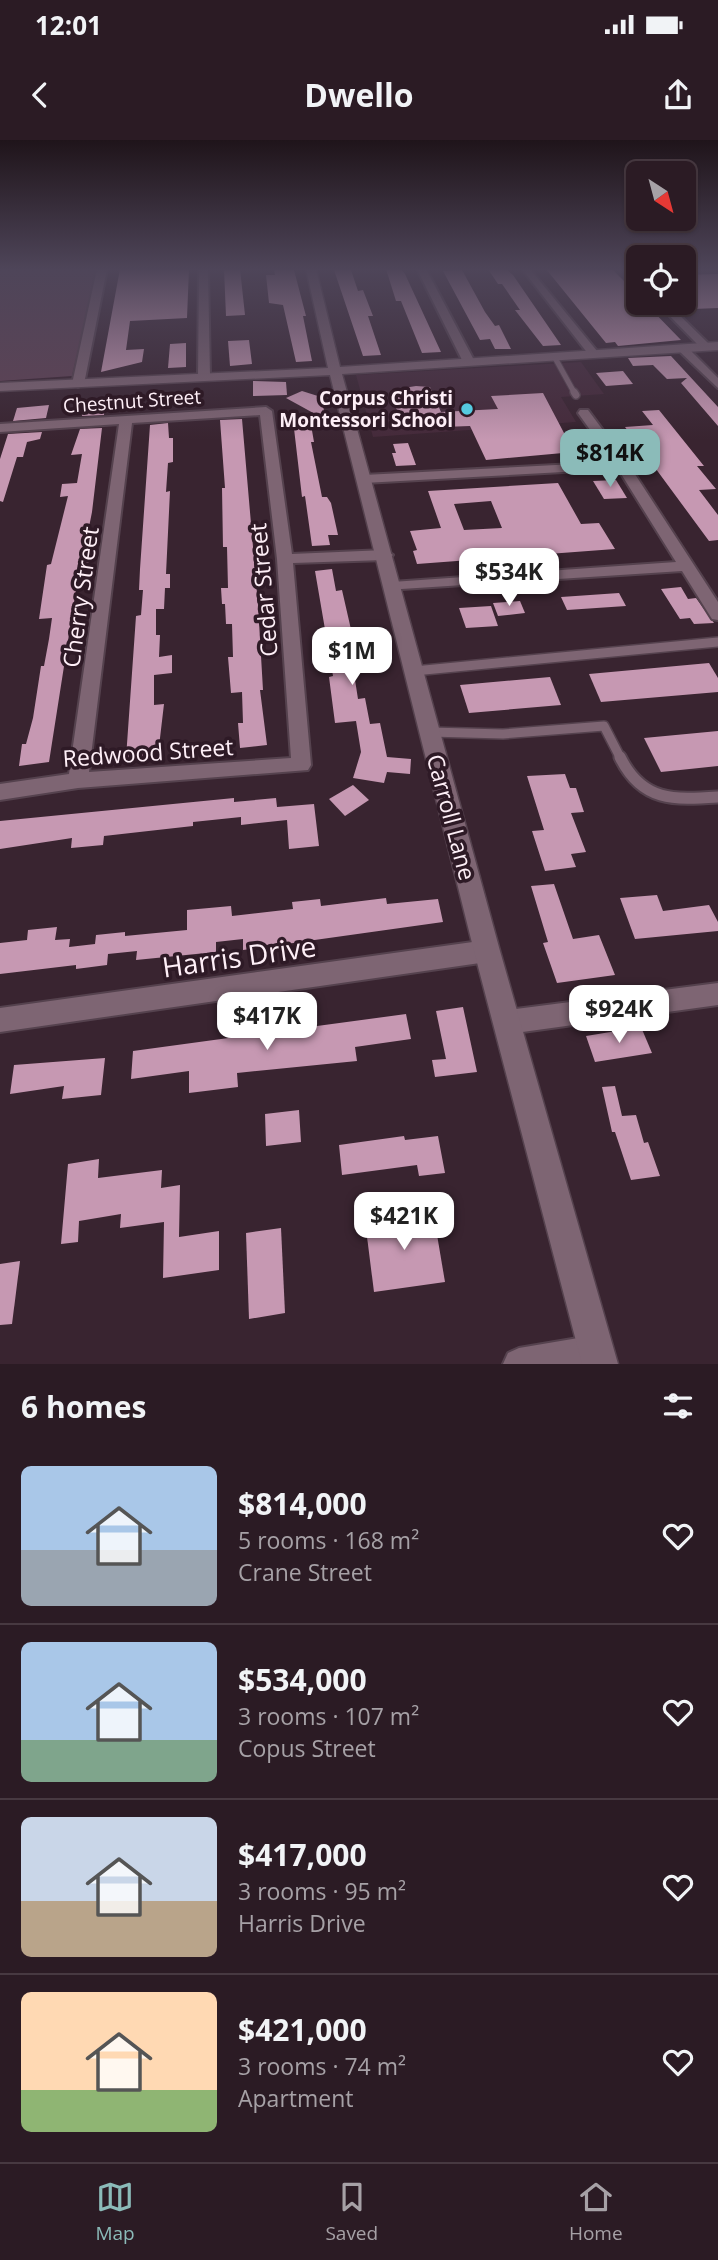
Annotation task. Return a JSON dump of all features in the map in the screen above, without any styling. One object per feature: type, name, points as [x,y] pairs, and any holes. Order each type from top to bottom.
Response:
[{"type":"street","points":[[78,384],[90,326]]},
{"type":"street","points":[[204,326],[204,377]]},
{"type":"street","name":"Carroll Lane","points":[[325,326],[487,951],[598,1357]]},
{"type":"street","points":[[451,326],[469,362]]},
{"type":"street","points":[[571,326],[593,354]]},
{"type":"street","points":[[688,326],[712,347]]},
{"type":"street","points":[[0,387],[335,371],[712,347]]},
{"type":"street","points":[[682,348],[718,385]]},
{"type":"street","name":"Chestnut Street","points":[[0,428],[266,411]]},
{"type":"street","name":"Cedar Street","points":[[266,411],[285,559],[301,765]]},
{"type":"street","points":[[584,413],[622,465],[718,615]]},
{"type":"street","name":"Cherry Street","points":[[78,780],[126,421]]},
{"type":"street","points":[[364,479],[622,465]]},
{"type":"street","points":[[285,559],[385,555]]},
{"type":"street","points":[[392,587],[685,566]]},
{"type":"street","name":"Redwood Street","points":[[0,792],[78,780],[301,765]]},
{"type":"street","name":"Harris Drive","points":[[0,1020],[487,951]]},
{"type":"street","points":[[508,1022],[718,994]]},
{"type":"street","points":[[519,1364],[598,1357]]},
{"type":"lane","points":[[554,356],[576,395]]},
{"type":"lane","points":[[414,671],[718,642]]},
{"type":"lane","points":[[430,732],[503,734],[604,726],[611,732],[622,762],[633,780],[651,796],[670,801],[718,797]]},
{"type":"shaded area","points":[[0,326],[84,326],[72,376],[0,381]]},
{"type":"shaded area","name":"Corpus Christi Montessori School","points":[[581,362],[604,394],[561,397],[576,422],[373,437],[356,375]]},
{"type":"building","points":[[109,326],[129,326],[126,350],[144,349],[142,362],[101,372]]},
{"type":"building","points":[[288,326],[305,326],[312,361],[296,362]]},
{"type":"building","points":[[353,326],[371,326],[381,355],[363,356]]},
{"type":"building","points":[[411,326],[429,326],[441,352],[422,353]]},
{"type":"building","points":[[473,326],[500,326],[511,349],[495,349],[490,339],[480,340]]},
{"type":"building","points":[[528,326],[548,326],[561,345],[543,346]]},
{"type":"building","points":[[592,326],[667,326],[681,340],[618,346],[615,342],[606,343]]},
{"type":"building","points":[[249,340],[252,364],[230,366],[228,341]]},
{"type":"building","points":[[186,343],[186,367],[168,368],[170,344]]},
{"type":"building","points":[[671,356],[718,407],[718,426],[681,383],[687,378],[667,379],[653,365],[633,366],[628,358]]},
{"type":"building","points":[[623,371],[633,384],[606,386],[596,373]]},
{"type":"building","points":[[253,381],[286,382],[287,395],[253,396]]},
{"type":"building","points":[[430,387],[441,412],[498,409],[491,396],[543,393],[574,452],[486,460],[470,426],[443,427],[438,415],[398,414],[391,390]]},
{"type":"building","points":[[302,391],[321,397],[326,420],[286,398]]},
{"type":"building","points":[[105,400],[104,415],[82,416],[85,401]]},
{"type":"building","points":[[49,405],[46,418],[13,421],[17,408]]},
{"type":"building","points":[[659,410],[704,466],[697,466],[716,489],[699,490],[718,515],[718,540],[709,541],[625,427],[653,425],[642,411]]},
{"type":"building","points":[[242,419],[258,605],[263,690],[260,690],[267,745],[240,748],[238,723],[243,723],[242,692],[231,693],[228,657],[233,657],[232,624],[226,624],[221,588],[228,588],[227,547],[223,547],[222,488],[225,488],[220,420]]},
{"type":"building","points":[[310,419],[314,442],[311,442],[322,497],[327,497],[331,503],[338,535],[328,535],[330,545],[312,546],[305,496],[302,497],[293,420]]},
{"type":"building","points":[[168,423],[169,438],[173,438],[173,462],[168,463],[166,492],[170,491],[166,574],[170,574],[170,588],[165,588],[164,609],[156,609],[156,635],[160,635],[159,657],[172,655],[172,673],[154,675],[154,705],[164,704],[158,755],[126,758],[136,616],[141,615],[143,590],[139,590],[150,425]]},
{"type":"building","points":[[102,428],[92,512],[82,562],[89,562],[87,576],[79,577],[75,596],[49,762],[19,766],[22,744],[26,744],[33,718],[41,666],[44,666],[49,639],[52,618],[39,619],[47,565],[51,564],[68,496],[60,497],[62,484],[77,483],[82,454],[71,455],[80,429]]},
{"type":"building","points":[[42,432],[40,439],[27,442],[23,457],[17,457],[3,502],[0,501],[0,459],[8,434]]},
{"type":"building","points":[[408,443],[416,465],[396,466],[392,453],[396,453],[393,444]]},
{"type":"building","points":[[616,480],[627,498],[604,499],[593,481]]},
{"type":"building","points":[[558,483],[581,524],[599,523],[615,549],[417,564],[413,551],[417,550],[410,531],[441,528],[428,491]],"holes":[[[491,501],[502,528],[464,530],[454,504]]]},
{"type":"building","points":[[332,569],[336,591],[342,590],[355,647],[350,648],[358,699],[365,698],[370,724],[380,723],[387,757],[411,759],[410,774],[387,772],[384,783],[353,778],[361,752],[356,721],[335,723],[329,677],[333,676],[315,571]]},
{"type":"building","points":[[681,587],[688,599],[696,598],[714,623],[694,624],[690,618],[680,619],[661,589]]},
{"type":"building","points":[[619,593],[626,606],[567,610],[561,597]]},
{"type":"building","points":[[520,601],[525,613],[498,616],[493,603]]},
{"type":"building","points":[[491,606],[498,626],[466,628],[459,608]]},
{"type":"building","points":[[709,663],[718,678],[718,692],[601,702],[589,674]]},
{"type":"building","points":[[550,677],[561,705],[469,713],[460,685]]},
{"type":"building","points":[[718,731],[718,766],[661,772],[644,738]]},
{"type":"building","points":[[565,774],[570,788],[576,788],[584,812],[571,813],[586,852],[571,854],[576,867],[545,871],[532,831],[544,830],[527,776]]},
{"type":"building","points":[[353,785],[369,800],[345,816],[329,799]]},
{"type":"building","points":[[234,798],[234,802],[276,798],[277,807],[314,804],[319,846],[289,849],[287,820],[241,825],[241,817],[193,822],[193,826],[104,836],[103,845],[71,848],[72,838],[0,849],[0,821]]},
{"type":"building","points":[[554,884],[573,939],[599,935],[615,975],[557,983],[543,943],[548,942],[531,886]]},
{"type":"building","points":[[657,895],[663,911],[709,905],[718,922],[718,931],[635,939],[620,898]]},
{"type":"building","points":[[386,898],[387,904],[438,899],[443,922],[243,950],[243,939],[216,942],[216,952],[136,960],[137,951],[108,954],[107,965],[76,969],[76,965],[0,974],[0,943],[27,940],[28,930],[57,927],[55,940],[70,939],[69,947],[95,944],[96,935],[125,932],[125,936],[187,930],[187,910],[231,906],[232,916],[293,909],[292,902],[320,899],[321,906]]},
{"type":"building","points":[[463,1007],[477,1072],[435,1077],[432,1060],[446,1059],[436,1011]]},
{"type":"building","points":[[406,1014],[411,1039],[355,1047],[357,1061],[237,1073],[238,1087],[189,1093],[189,1071],[131,1079],[133,1051]]},
{"type":"building","points":[[641,1027],[652,1053],[595,1062],[586,1036]]},
{"type":"building","points":[[105,1058],[101,1095],[62,1099],[64,1086],[10,1094],[14,1065]]},
{"type":"building","points":[[615,1086],[622,1116],[636,1115],[644,1143],[648,1142],[660,1176],[631,1180],[615,1132],[612,1132],[602,1087]]},
{"type":"building","points":[[299,1110],[301,1142],[266,1146],[265,1114]]},
{"type":"building","points":[[404,1136],[405,1140],[438,1136],[445,1173],[419,1176],[417,1165],[342,1175],[339,1145]]},
{"type":"building","points":[[99,1159],[98,1178],[162,1170],[161,1188],[180,1185],[179,1237],[219,1231],[219,1270],[163,1278],[164,1222],[120,1228],[121,1214],[79,1221],[78,1242],[61,1244],[68,1164]]},
{"type":"building","points":[[433,1211],[445,1282],[374,1292],[365,1221]]},
{"type":"building","points":[[281,1228],[285,1313],[249,1319],[246,1233]]},
{"type":"building","points":[[20,1261],[12,1324],[0,1325],[0,1264]]},
{"type":"place","name":"Corpus Christi Montessori School","points":[[467,409]]}]
